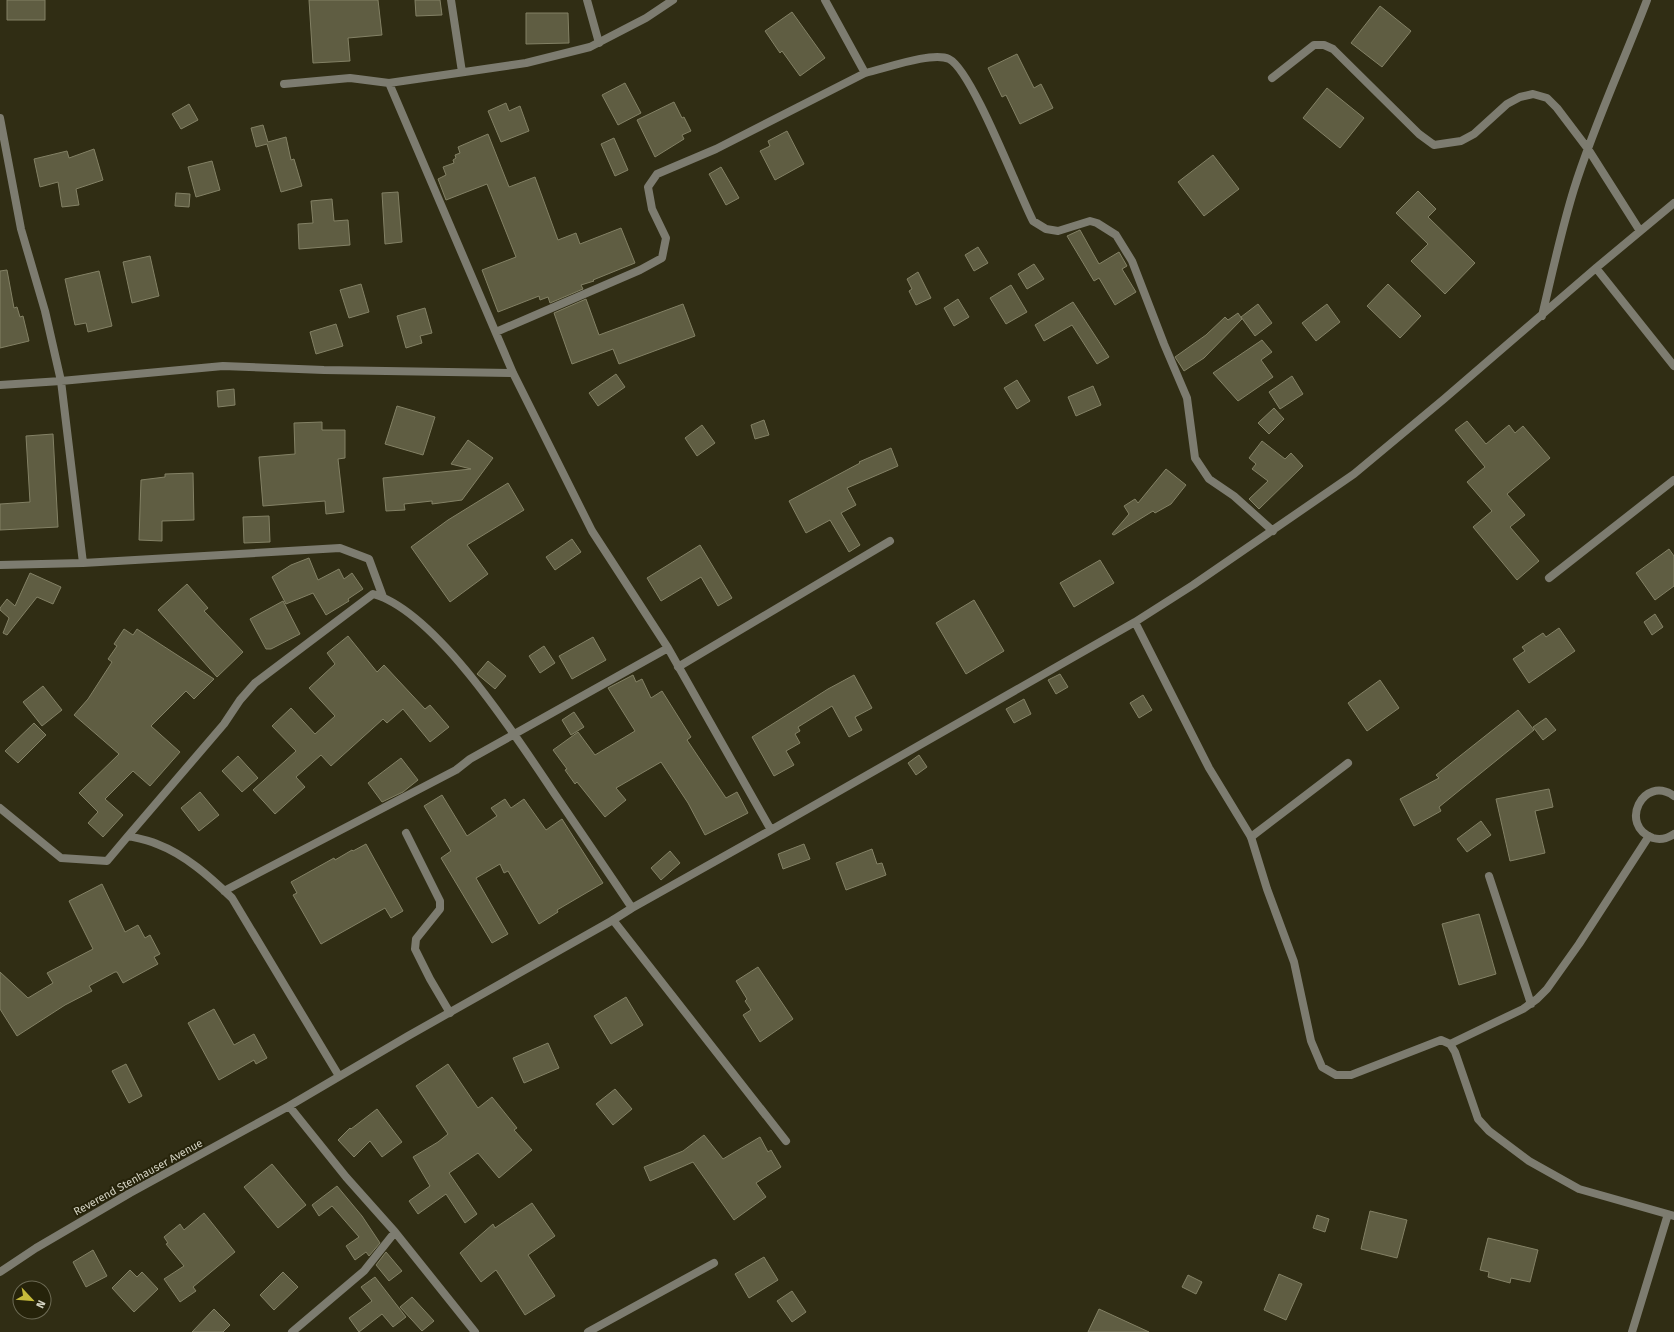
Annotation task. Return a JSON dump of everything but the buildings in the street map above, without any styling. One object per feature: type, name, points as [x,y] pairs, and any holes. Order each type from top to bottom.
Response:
[{"type":"street","points":[[451,0],[462,72]]},
{"type":"street","points":[[587,0],[592,24],[599,44]]},
{"type":"street","points":[[284,84],[350,78],[389,83],[526,63],[599,44],[646,18],[673,0]]},
{"type":"street","points":[[824,0],[865,73]]},
{"type":"street","points":[[1542,316],[1574,190],[1603,106],[1630,43],[1646,0]]},
{"type":"street","points":[[1272,78],[1314,45],[1324,45],[1333,50],[1419,134],[1434,145],[1461,142],[1474,134],[1507,104],[1520,97],[1533,94],[1547,98],[1557,108],[1588,149],[1640,231]]},
{"type":"street","points":[[496,332],[640,270],[662,258],[666,238],[652,209],[648,187],[657,174],[716,149],[865,73],[932,56],[948,58],[956,64],[976,95],[1033,221],[1046,229],[1058,230],[1090,221],[1097,223],[1116,235],[1132,261],[1164,344],[1187,398],[1195,458],[1209,479],[1234,496],[1273,531]]},
{"type":"street","points":[[389,83],[513,374],[592,531],[668,648],[771,830]]},
{"type":"street","points":[[0,118],[20,229],[45,311],[61,381],[83,563]]},
{"type":"street","name":"Reverend Stenhauser Avenue","points":[[0,1272],[36,1248],[130,1193],[289,1106],[632,908],[1135,622],[1193,585],[1354,474],[1674,203]]},
{"type":"street","points":[[1596,268],[1674,366]]},
{"type":"street","points":[[0,385],[223,366],[324,370],[513,374]]},
{"type":"street","points":[[1549,578],[1674,480]]},
{"type":"street","points":[[678,666],[890,540]]},
{"type":"street","points":[[0,565],[83,563],[340,548],[369,559],[383,597]]},
{"type":"street","points":[[0,808],[61,858],[107,860],[224,724],[240,700],[255,683],[373,594],[383,597],[410,613],[461,665],[514,735],[632,908]]},
{"type":"street","points":[[1135,622],[1209,768],[1251,837],[1267,889],[1294,962],[1311,1041],[1322,1067],[1336,1075],[1351,1075],[1441,1040],[1450,1044],[1478,1119],[1489,1131],[1530,1161],[1580,1189],[1671,1215],[1632,1332]]},
{"type":"street","points":[[224,891],[456,770],[470,759],[668,648]]},
{"type":"street","points":[[1251,837],[1348,763]]},
{"type":"street","points":[[1674,796],[1662,791],[1655,791],[1648,794],[1638,805],[1636,812],[1639,826],[1643,832],[1649,836],[1657,839],[1674,834]]},
{"type":"street","points":[[406,832],[440,901],[440,909],[416,939],[415,949],[430,979],[450,1013]]},
{"type":"street","points":[[128,836],[157,843],[183,858],[232,898],[339,1076]]},
{"type":"street","points":[[1450,1044],[1523,1009],[1547,989],[1579,944],[1649,836]]},
{"type":"street","points":[[1489,876],[1530,1004]]},
{"type":"street","points":[[613,920],[786,1141]]},
{"type":"street","points":[[289,1106],[346,1177],[395,1232],[475,1332]]},
{"type":"street","points":[[292,1332],[364,1271],[395,1232]]},
{"type":"street","points":[[588,1332],[714,1263]]}]
